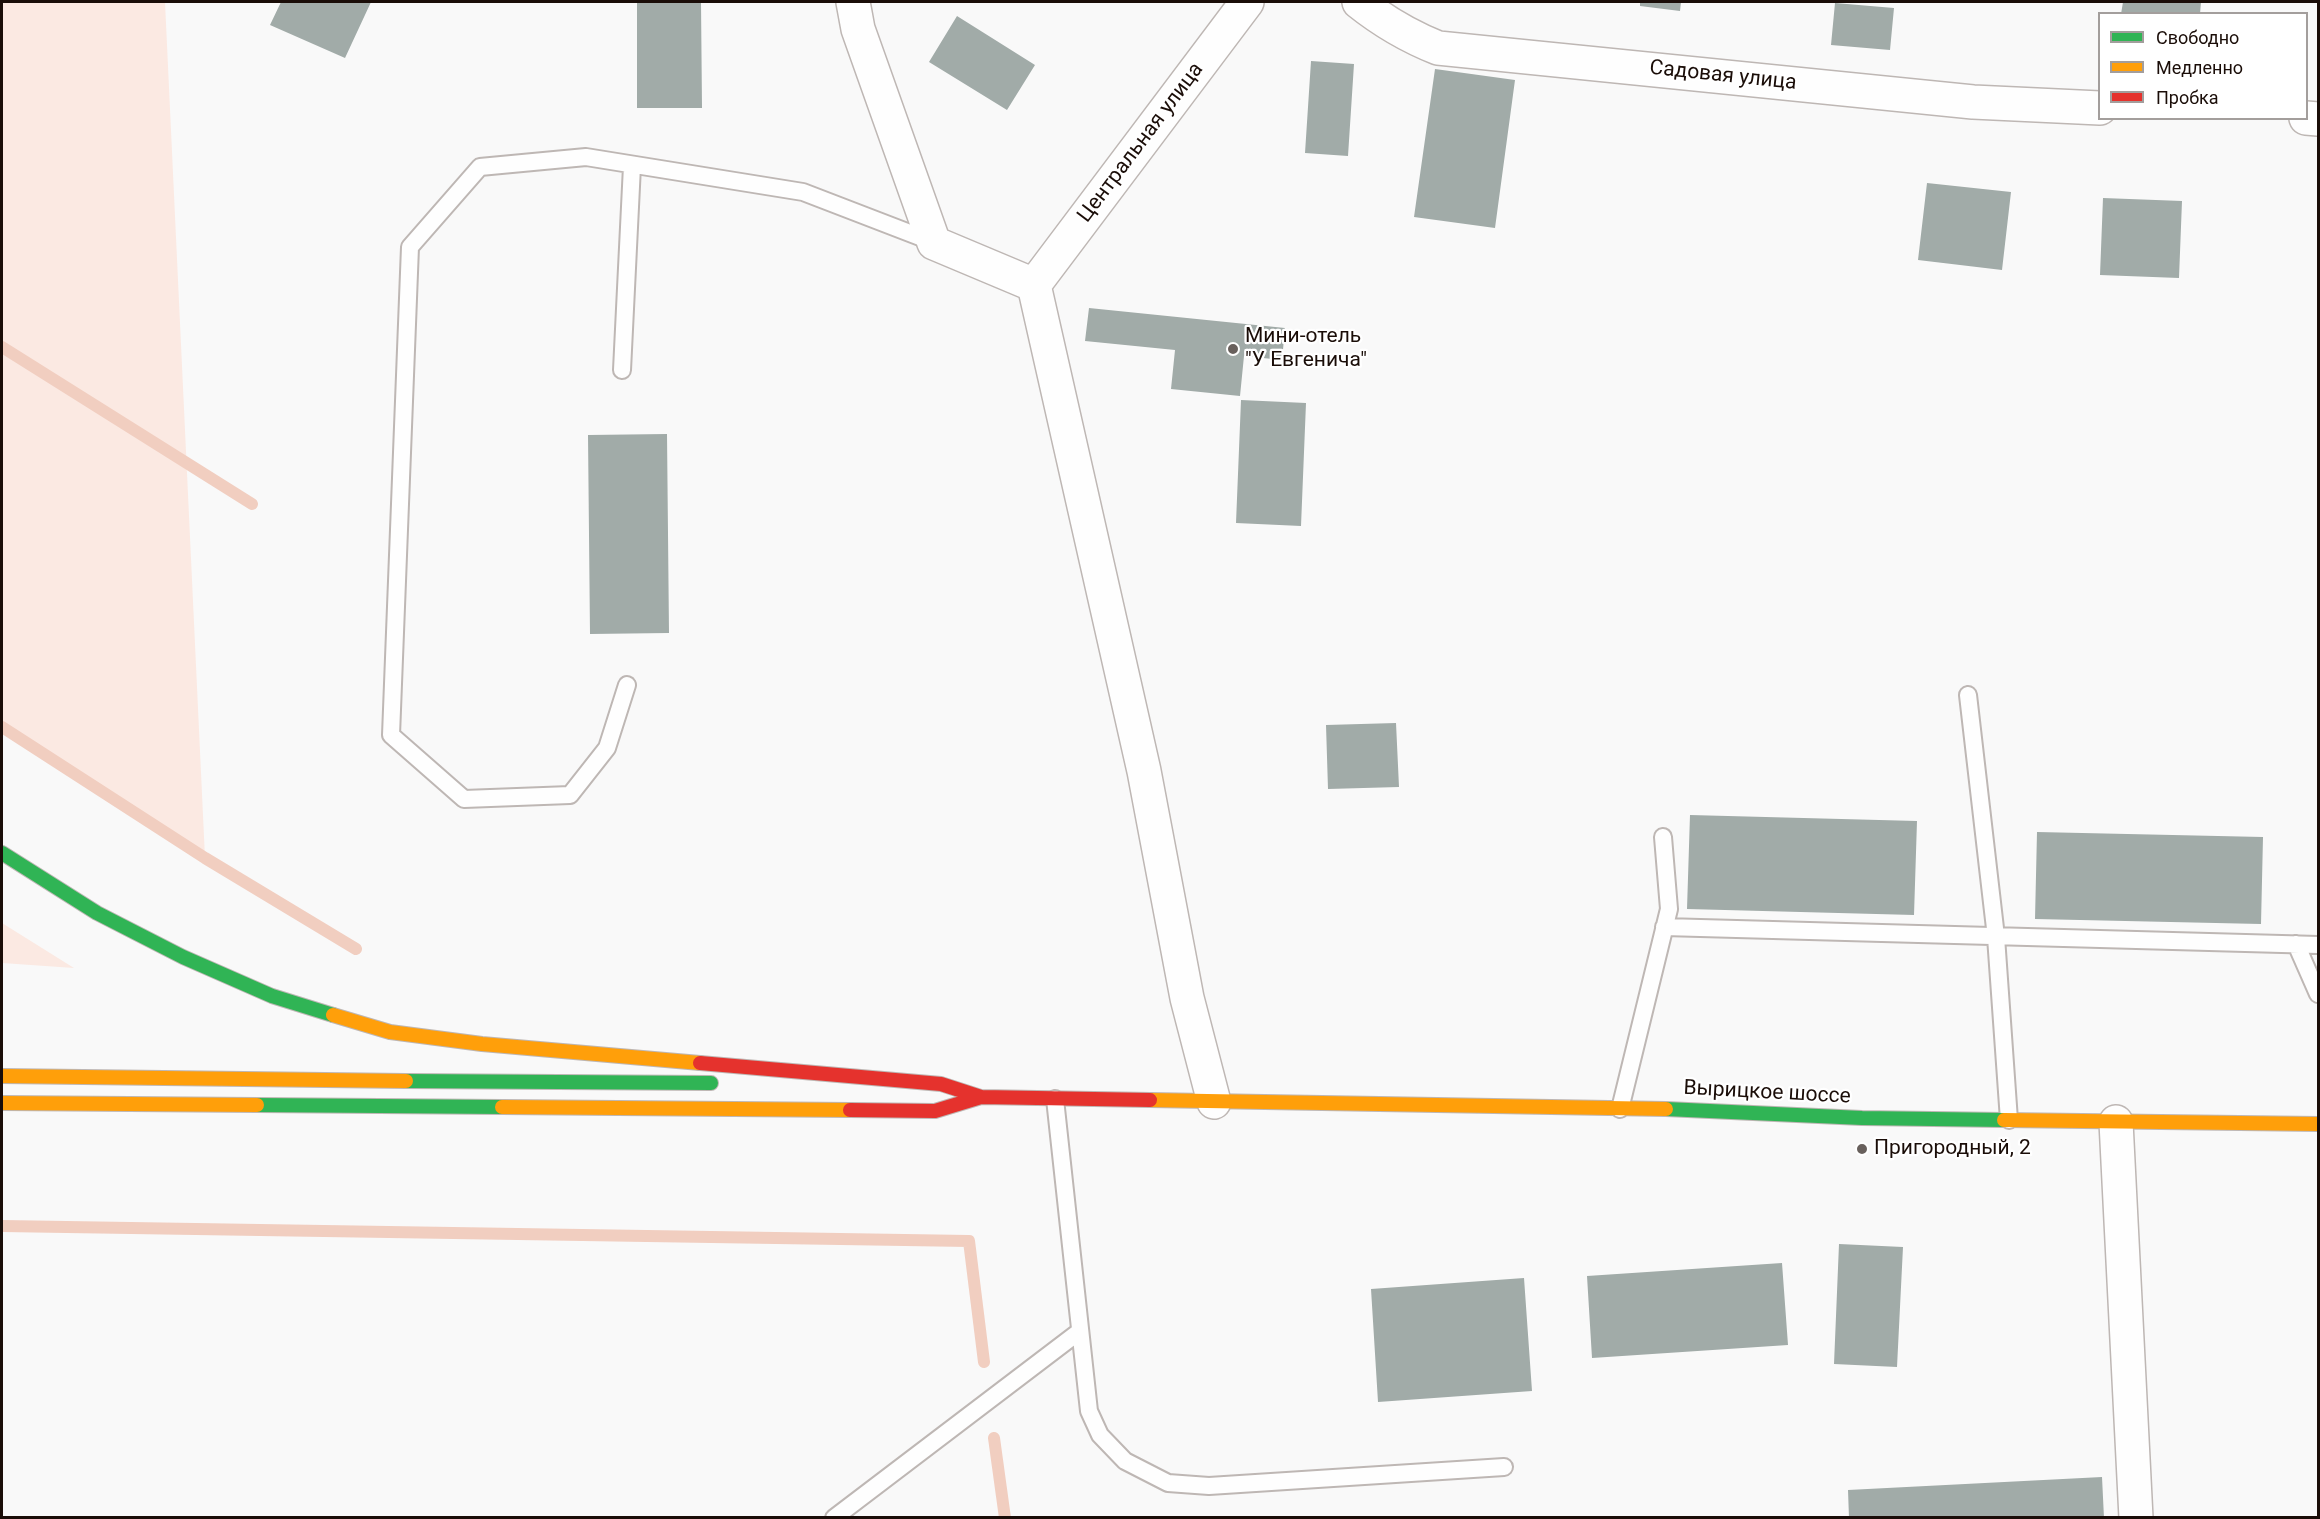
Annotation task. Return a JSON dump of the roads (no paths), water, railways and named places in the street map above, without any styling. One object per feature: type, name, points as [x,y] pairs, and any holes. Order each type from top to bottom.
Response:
[{"type":"main road","points":[[2,853],[97,913],[183,957],[272,996],[390,1032],[482,1044],[940,1084],[981,1097]]},
{"type":"main road","points":[[2,1076],[728,1083]]},
{"type":"main road","points":[[763,1083],[940,1084]]},
{"type":"main road","name":"Вырицкое шоссе","points":[[981,1097],[1721,1110],[1862,1118],[2319,1125]]},
{"type":"main road","points":[[2,1103],[935,1111],[981,1097]]},
{"type":"main road","points":[[36,1117],[232,1105]]},
{"type":"street","points":[[853,2],[858,29],[934,243],[1034,285],[1144,771],[1187,998],[1214,1102]]},
{"type":"street","name":"Центральная улица","points":[[1034,285],[1247,2]]},
{"type":"street","name":"Садовая улица","points":[[1359,2],[1404,34],[1438,48],[1973,102],[2098,108]]},
{"type":"street","points":[[2116,1122],[2136,1518]]},
{"type":"lane","points":[[627,685],[607,748],[570,795],[464,799],[391,735],[410,247],[480,167],[586,157],[803,192],[934,243]]},
{"type":"lane","points":[[621,370],[632,166]]},
{"type":"lane","points":[[1968,694],[1996,937],[2009,1120]]},
{"type":"lane","points":[[1620,1109],[1669,909],[1663,837]]},
{"type":"lane","points":[[1664,927],[2319,945]]},
{"type":"lane","points":[[2296,944],[2319,994]]},
{"type":"lane","points":[[1055,1099],[1089,1411],[1100,1435],[1125,1461],[1167,1483],[1209,1486],[1504,1467]]},
{"type":"lane","points":[[834,1518],[1080,1331]]},
{"type":"waterway","points":[[2,347],[252,504]]},
{"type":"waterway","points":[[2,727],[205,858],[356,949]]},
{"type":"waterway","points":[[2,1226],[969,1241],[984,1362]]},
{"type":"waterway","points":[[994,1438],[1005,1518]]},
{"type":"place","name":"Мини-отель \"У Евгенича\"","points":[[1233,349]]},
{"type":"place","name":"Пригородный, 2","points":[[1862,1149]]}]
